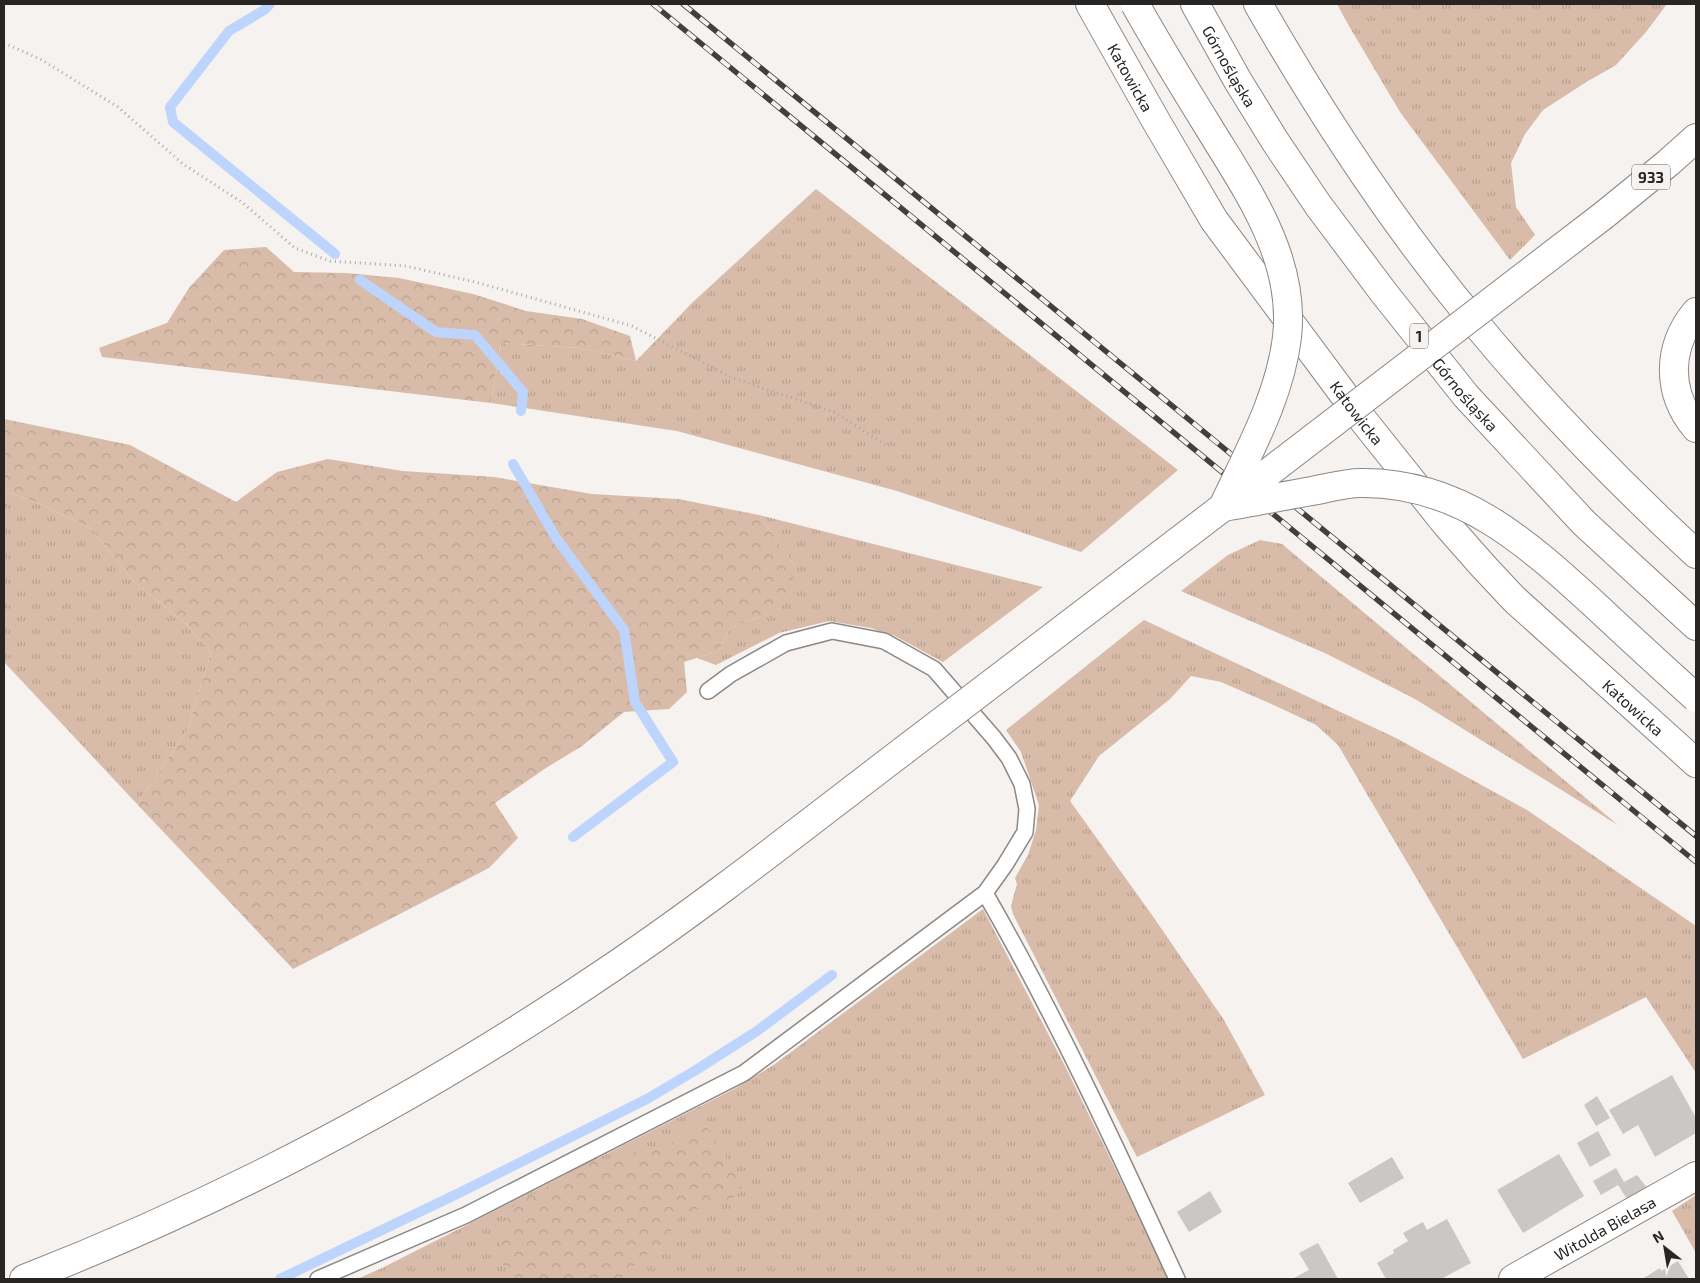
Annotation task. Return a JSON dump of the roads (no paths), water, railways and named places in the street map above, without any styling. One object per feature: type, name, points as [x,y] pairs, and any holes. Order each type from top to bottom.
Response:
[{"type":"main road","name":"Katowicka","points":[[1090,4],[1214,220],[1359,415],[1446,524],[1496,580],[1522,605],[1696,763]]},
{"type":"main road","points":[[1135,4],[1258,209],[1273,242],[1282,270],[1288,317],[1287,336],[1280,373],[1274,394],[1223,507]]},
{"type":"main road","name":"Górnośląska","points":[[1195,4],[1238,81],[1275,141],[1318,204],[1384,293],[1466,396],[1584,523],[1696,626]]},
{"type":"main road","points":[[1258,4],[1306,86],[1368,181],[1471,318],[1585,445],[1696,554]]},
{"type":"main road","points":[[1277,4],[1306,86]]},
{"type":"main road","name":"933","points":[[24,1279],[184,1212],[257,1176],[400,1100],[474,1058],[614,966],[725,887],[1223,507],[1604,215],[1696,138]]},
{"type":"main road","points":[[1696,312],[1685,326],[1678,343],[1673,364],[1678,397],[1690,421],[1696,428]]},
{"type":"main road","points":[[1223,507],[1360,483],[1416,489],[1436,494],[1464,505],[1523,542],[1696,698]]},
{"type":"main road","name":"Witolda Bielasa","points":[[1512,1279],[1696,1176]]},
{"type":"lane","points":[[318,1279],[466,1215],[744,1073],[985,893],[1006,865],[1025,832],[1027,809],[1022,784],[1009,758],[934,669],[884,642],[832,631],[786,643],[731,674],[708,691]]},
{"type":"lane","points":[[985,893],[1024,960],[1106,1126],[1178,1279]]},
{"type":"waterway","points":[[270,4],[264,10],[229,31],[170,107],[173,122],[335,254]]},
{"type":"waterway","points":[[360,280],[436,332],[475,335],[523,392],[521,411]]},
{"type":"waterway","points":[[513,464],[556,538],[624,630],[635,702],[673,762],[573,837]]},
{"type":"waterway","points":[[280,1279],[457,1194],[647,1099],[757,1031],[832,975]]},
{"type":"railway","points":[[653,4],[1696,862]]},
{"type":"railway","points":[[683,4],[1696,836]]}]
